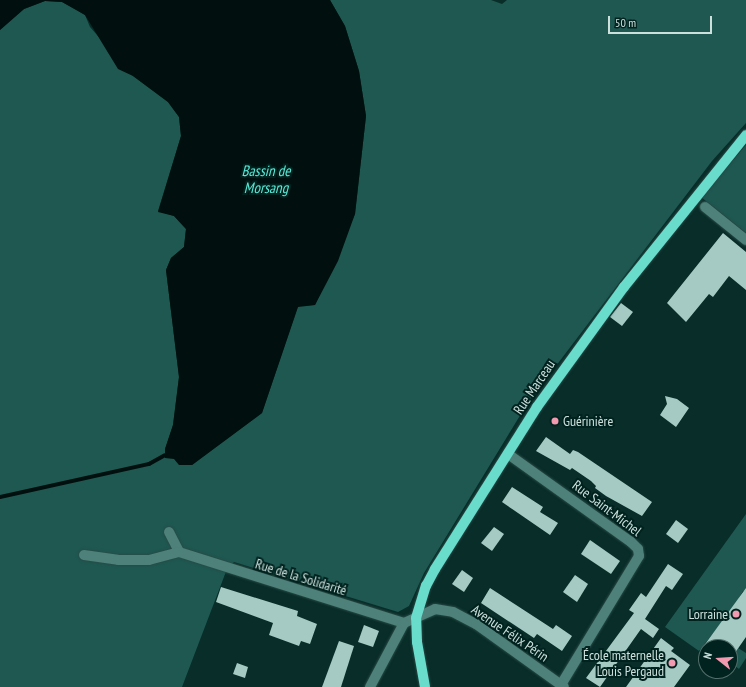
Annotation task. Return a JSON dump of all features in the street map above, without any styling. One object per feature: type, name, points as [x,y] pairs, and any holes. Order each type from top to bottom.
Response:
[{"type":"main road","name":"Rue Marceau","points":[[425,687],[423,664],[417,642],[416,618],[426,586],[435,569],[537,407],[600,319],[693,198],[746,135]]},
{"type":"street","points":[[705,207],[746,240]]},
{"type":"street","name":"Rue Saint-Michel","points":[[508,454],[631,542],[639,556],[562,686]]},
{"type":"street","points":[[84,554],[118,560],[149,560],[179,552],[169,532]]},
{"type":"street","name":"Rue de la Solidarité","points":[[179,552],[404,622]]},
{"type":"street","name":"Avenue Félix Périn","points":[[416,618],[434,609],[453,612],[476,624],[562,686]]},
{"type":"street","points":[[370,687],[404,622],[416,618]]},
{"type":"green space","points":[[330,0],[491,0],[502,4],[507,0],[746,0],[746,123],[712,161],[527,404],[424,573],[409,606],[398,612],[234,562],[227,569],[182,687],[0,687],[0,30],[24,9],[45,1],[62,2],[85,15],[90,27],[133,76],[168,102],[179,117],[181,136],[158,211],[174,216],[186,229],[184,247],[171,258],[166,270],[179,377],[173,425],[165,449],[175,459],[192,465],[262,413],[298,306],[315,305],[355,214],[366,116],[359,71],[345,26]]},
{"type":"green space","points":[[746,145],[746,233],[701,197]]},
{"type":"green space","points":[[746,514],[746,591],[743,591],[732,610],[709,639],[698,639],[698,650],[665,627]]},
{"type":"green space","points":[[738,648],[746,653],[746,658],[739,669]]},
{"type":"water","name":"Bassin de Morsang","points":[[0,0],[330,0],[345,26],[359,71],[366,116],[355,214],[338,261],[315,305],[298,307],[262,413],[192,465],[179,465],[174,459],[165,458],[165,449],[173,425],[179,377],[166,270],[171,258],[184,247],[186,229],[174,216],[158,212],[181,136],[179,117],[168,102],[133,76],[118,69],[85,15],[62,2],[45,1],[24,9],[0,30]]},
{"type":"building","points":[[723,233],[746,252],[746,290],[729,276],[713,297],[709,294],[686,322],[667,303]]},
{"type":"building","points":[[621,303],[633,312],[622,326],[610,317]]},
{"type":"building","points":[[665,396],[677,399],[689,408],[676,427],[660,415],[667,404]]},
{"type":"building","points":[[546,437],[570,454],[573,450],[578,452],[652,502],[642,516],[606,496],[595,488],[596,486],[591,481],[572,468],[570,470],[536,451]]},
{"type":"building","points":[[512,487],[543,507],[540,512],[558,523],[550,535],[502,502]]},
{"type":"building","points":[[676,520],[688,529],[678,543],[666,534]]},
{"type":"building","points":[[494,527],[504,534],[492,551],[481,543]]},
{"type":"building","points":[[590,540],[620,561],[611,574],[581,554]]},
{"type":"building","points":[[668,564],[683,574],[672,590],[666,586],[645,619],[659,629],[653,638],[641,629],[600,687],[586,678],[634,613],[629,610],[641,593],[646,597]]},
{"type":"building","points":[[462,570],[473,578],[464,592],[452,584]]},
{"type":"building","points":[[575,575],[588,584],[577,602],[563,592]]},
{"type":"building","points":[[221,587],[298,611],[297,616],[317,624],[310,644],[301,641],[299,646],[269,635],[273,623],[216,602]]},
{"type":"building","points":[[490,588],[553,629],[556,625],[572,636],[562,651],[537,634],[534,638],[481,603]]},
{"type":"building","points":[[746,588],[746,637],[738,648],[738,639],[709,639]]},
{"type":"building","points":[[364,625],[379,631],[373,647],[358,642]]},
{"type":"building","points":[[661,638],[674,648],[671,651],[690,665],[674,687],[626,687]]},
{"type":"building","points":[[339,641],[354,646],[341,687],[322,687]]},
{"type":"building","points":[[237,663],[248,667],[245,678],[233,674]]},
{"type":"waterway","points":[[0,497],[149,464],[165,455]]},
{"type":"place","name":"Guérinière","points":[[555,421]]},
{"type":"place","name":"Lorraine","points":[[736,614]]},
{"type":"place","name":"École maternelle Louis Pergaud","points":[[672,663]]}]
